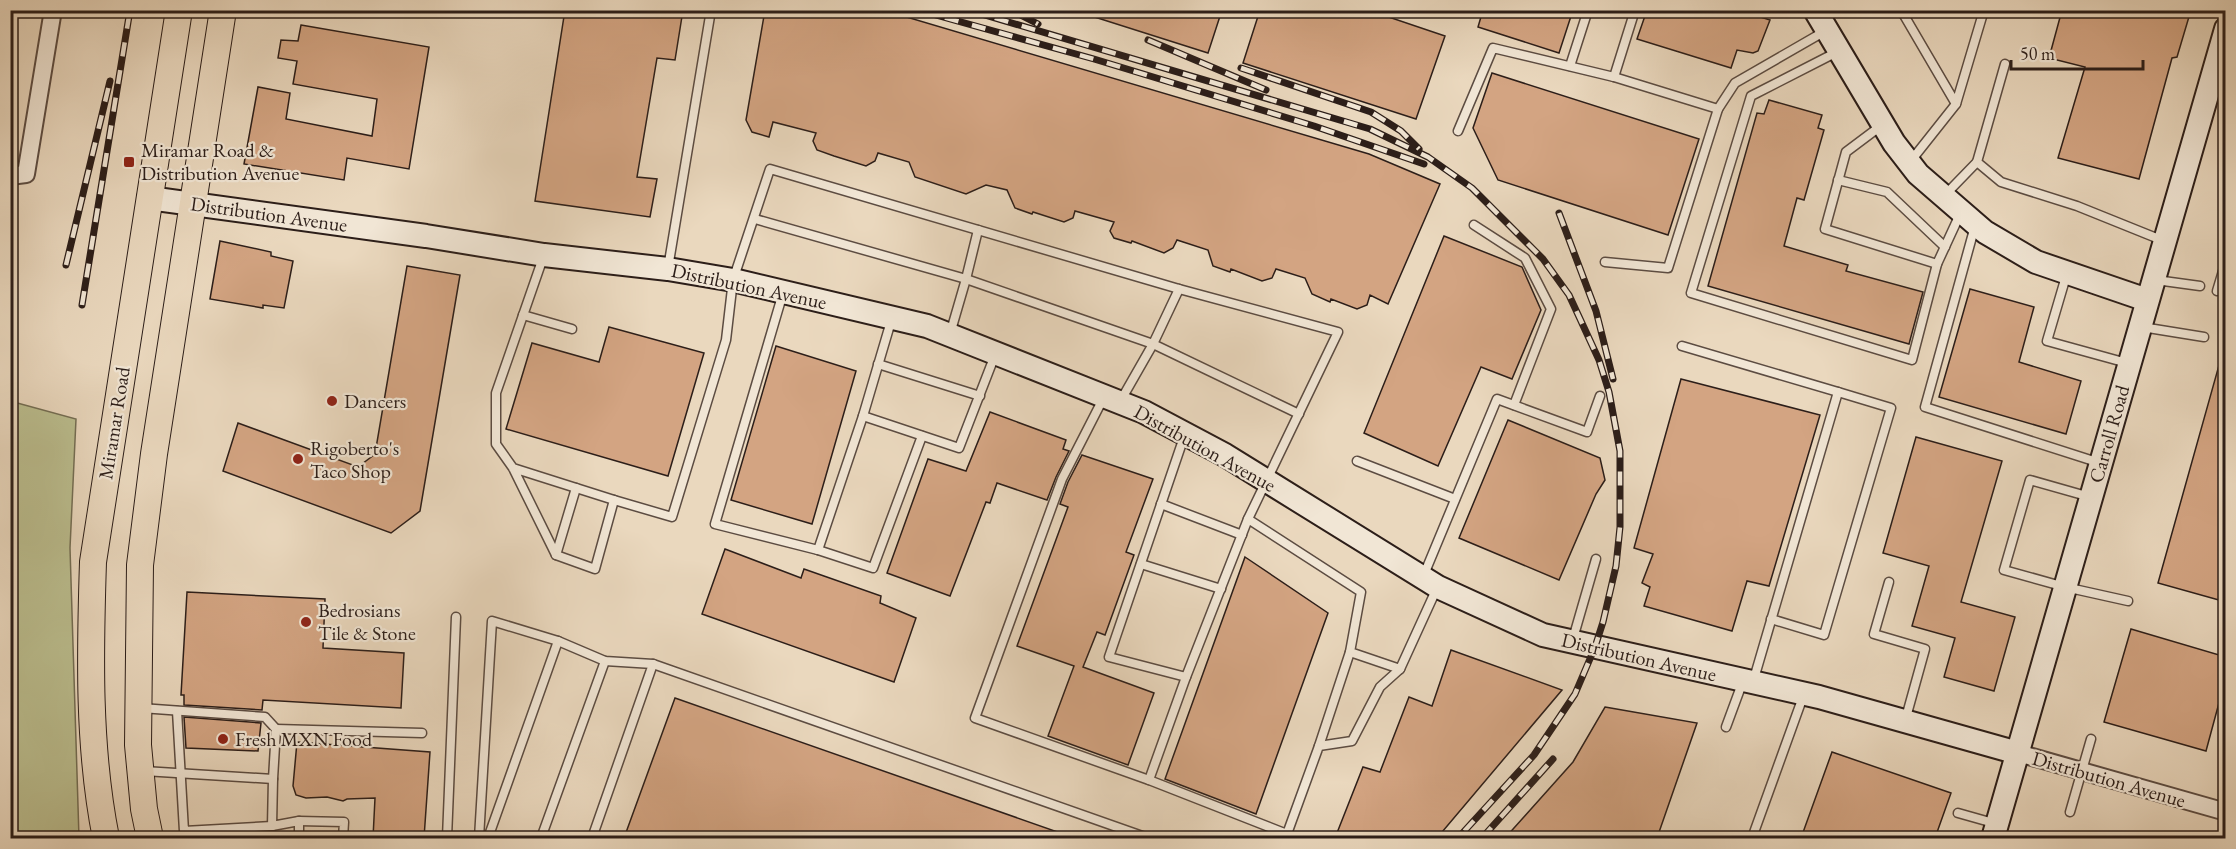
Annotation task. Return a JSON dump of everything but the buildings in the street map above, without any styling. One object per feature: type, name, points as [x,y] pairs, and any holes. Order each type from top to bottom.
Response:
[{"type":"main road","name":"Miramar Road","points":[[106,838],[99,799],[93,716],[90,636],[93,562],[178,10]]},
{"type":"main road","points":[[150,838],[140,771],[138,708],[140,565],[154,454],[177,320],[223,10]]},
{"type":"street","points":[[10,176],[26,174],[53,10]]},
{"type":"street","points":[[1815,10],[1894,142],[1918,174],[1985,232],[2036,262],[2067,272],[2150,289]]},
{"type":"street","name":"Carroll Road","points":[[1995,831],[2226,29]]},
{"type":"street","name":"Distribution Avenue","points":[[149,198],[193,202],[544,255],[668,269],[784,291],[927,326],[1144,412],[1225,455],[1430,582],[1543,635],[1804,694],[2082,772],[2225,809]]},
{"type":"lane","points":[[668,269],[711,10]]},
{"type":"lane","points":[[1570,66],[1588,10]]},
{"type":"lane","points":[[1614,77],[1635,10]]},
{"type":"lane","points":[[1901,10],[1956,104]]},
{"type":"lane","points":[[1909,162],[1956,104],[1984,10]]},
{"type":"lane","points":[[1605,262],[1668,268],[1718,110],[1735,83],[1827,30]]},
{"type":"lane","points":[[1458,131],[1493,48],[1614,77],[1718,110]]},
{"type":"lane","points":[[1839,50],[1751,96],[1691,294],[1912,360],[1937,264],[1977,162],[2004,64]]},
{"type":"lane","points":[[1883,124],[1846,152],[1826,229],[1937,264]]},
{"type":"lane","points":[[1977,162],[2001,182],[2077,206],[2164,241]]},
{"type":"lane","points":[[513,468],[672,517],[726,340],[733,280],[770,169],[1179,289],[1338,332],[1248,519],[1186,677],[1149,780]]},
{"type":"lane","points":[[1838,180],[1887,192],[1945,247]]},
{"type":"lane","points":[[1960,210],[1925,407],[2100,463]]},
{"type":"lane","points":[[755,219],[966,279],[1153,344],[1299,414]]},
{"type":"lane","points":[[1474,225],[1525,258],[1551,309],[1514,405]]},
{"type":"lane","points":[[949,335],[978,230]]},
{"type":"lane","points":[[544,255],[496,393],[496,444],[513,468],[556,555],[595,570],[614,500]]},
{"type":"lane","points":[[2217,291],[2226,261]]},
{"type":"lane","points":[[2067,272],[2046,341],[2129,364]]},
{"type":"lane","points":[[2150,289],[2200,286]]},
{"type":"lane","points":[[1179,289],[1153,344],[1112,399],[1062,479],[975,718],[1149,780],[1287,834],[1350,652],[1361,592],[1248,519]]},
{"type":"lane","points":[[784,291],[715,524],[819,550],[873,568],[922,436]]},
{"type":"lane","points":[[523,315],[572,328]]},
{"type":"lane","points":[[819,550],[892,318]]},
{"type":"lane","points":[[2139,326],[2204,337]]},
{"type":"lane","points":[[1682,346],[1891,408],[1824,635],[1771,619]]},
{"type":"lane","points":[[863,416],[959,448],[996,354]]},
{"type":"lane","points":[[878,364],[980,396]]},
{"type":"lane","points":[[1726,728],[1748,681],[1771,619],[1838,392]]},
{"type":"lane","points":[[1319,746],[1352,741],[1380,687],[1400,669],[1455,499],[1497,399],[1587,432],[1600,396]]},
{"type":"lane","points":[[1185,434],[1109,657],[1186,677]]},
{"type":"lane","points":[[1357,461],[1455,499]]},
{"type":"lane","points":[[2091,497],[2030,480],[2004,570],[2128,601]]},
{"type":"lane","points":[[556,555],[576,488]]},
{"type":"lane","points":[[1161,504],[1242,535]]},
{"type":"lane","points":[[1572,642],[1596,559]]},
{"type":"lane","points":[[1141,564],[1221,589]]},
{"type":"lane","points":[[1889,582],[1875,634],[1925,649],[1905,721]]},
{"type":"lane","points":[[447,838],[456,616]]},
{"type":"lane","points":[[479,838],[492,621],[558,641],[605,661],[653,664],[1148,838]]},
{"type":"lane","points":[[488,838],[558,641]]},
{"type":"lane","points":[[1350,652],[1400,669]]},
{"type":"lane","points":[[541,838],[605,661]]},
{"type":"lane","points":[[592,838],[653,664]]},
{"type":"lane","points":[[1752,838],[1804,694]]},
{"type":"lane","points":[[138,708],[266,717],[276,729],[272,825]]},
{"type":"lane","points":[[177,711],[184,831],[299,821],[344,822],[343,838]]},
{"type":"lane","points":[[276,729],[422,733]]},
{"type":"lane","points":[[2070,812],[2091,740]]},
{"type":"lane","points":[[140,771],[273,779]]},
{"type":"lane","points":[[1958,813],[1995,831]]},
{"type":"lane","points":[[299,821],[299,838]]},
{"type":"green space","points":[[10,401],[76,419],[70,548],[79,838],[11,838]]},
{"type":"railway","points":[[82,305],[130,10]]},
{"type":"railway","points":[[918,10],[1094,59],[1314,126],[1424,164]]},
{"type":"railway","points":[[968,10],[1370,129],[1428,157],[1472,188],[1543,259],[1569,295],[1599,360],[1609,392],[1620,451],[1620,527],[1616,566],[1595,647],[1575,694],[1534,755],[1458,838]]},
{"type":"railway","points":[[1011,10],[1038,24]]},
{"type":"railway","points":[[1148,40],[1266,90]]},
{"type":"railway","points":[[1241,68],[1371,112],[1401,131],[1419,149]]},
{"type":"railway","points":[[66,265],[110,81]]},
{"type":"railway","points":[[1559,213],[1596,311],[1613,379]]},
{"type":"railway","points":[[1482,838],[1553,759]]},
{"type":"place","name":"Miramar Road & Distribution Avenue","points":[[129,162]]},
{"type":"place","name":"Dancers","points":[[332,401]]},
{"type":"place","name":"Rigoberto's Taco Shop","points":[[298,459]]},
{"type":"place","name":"Bedrosians Tile & Stone","points":[[306,622]]},
{"type":"place","name":"Fresh MXN Food","points":[[223,739]]}]
